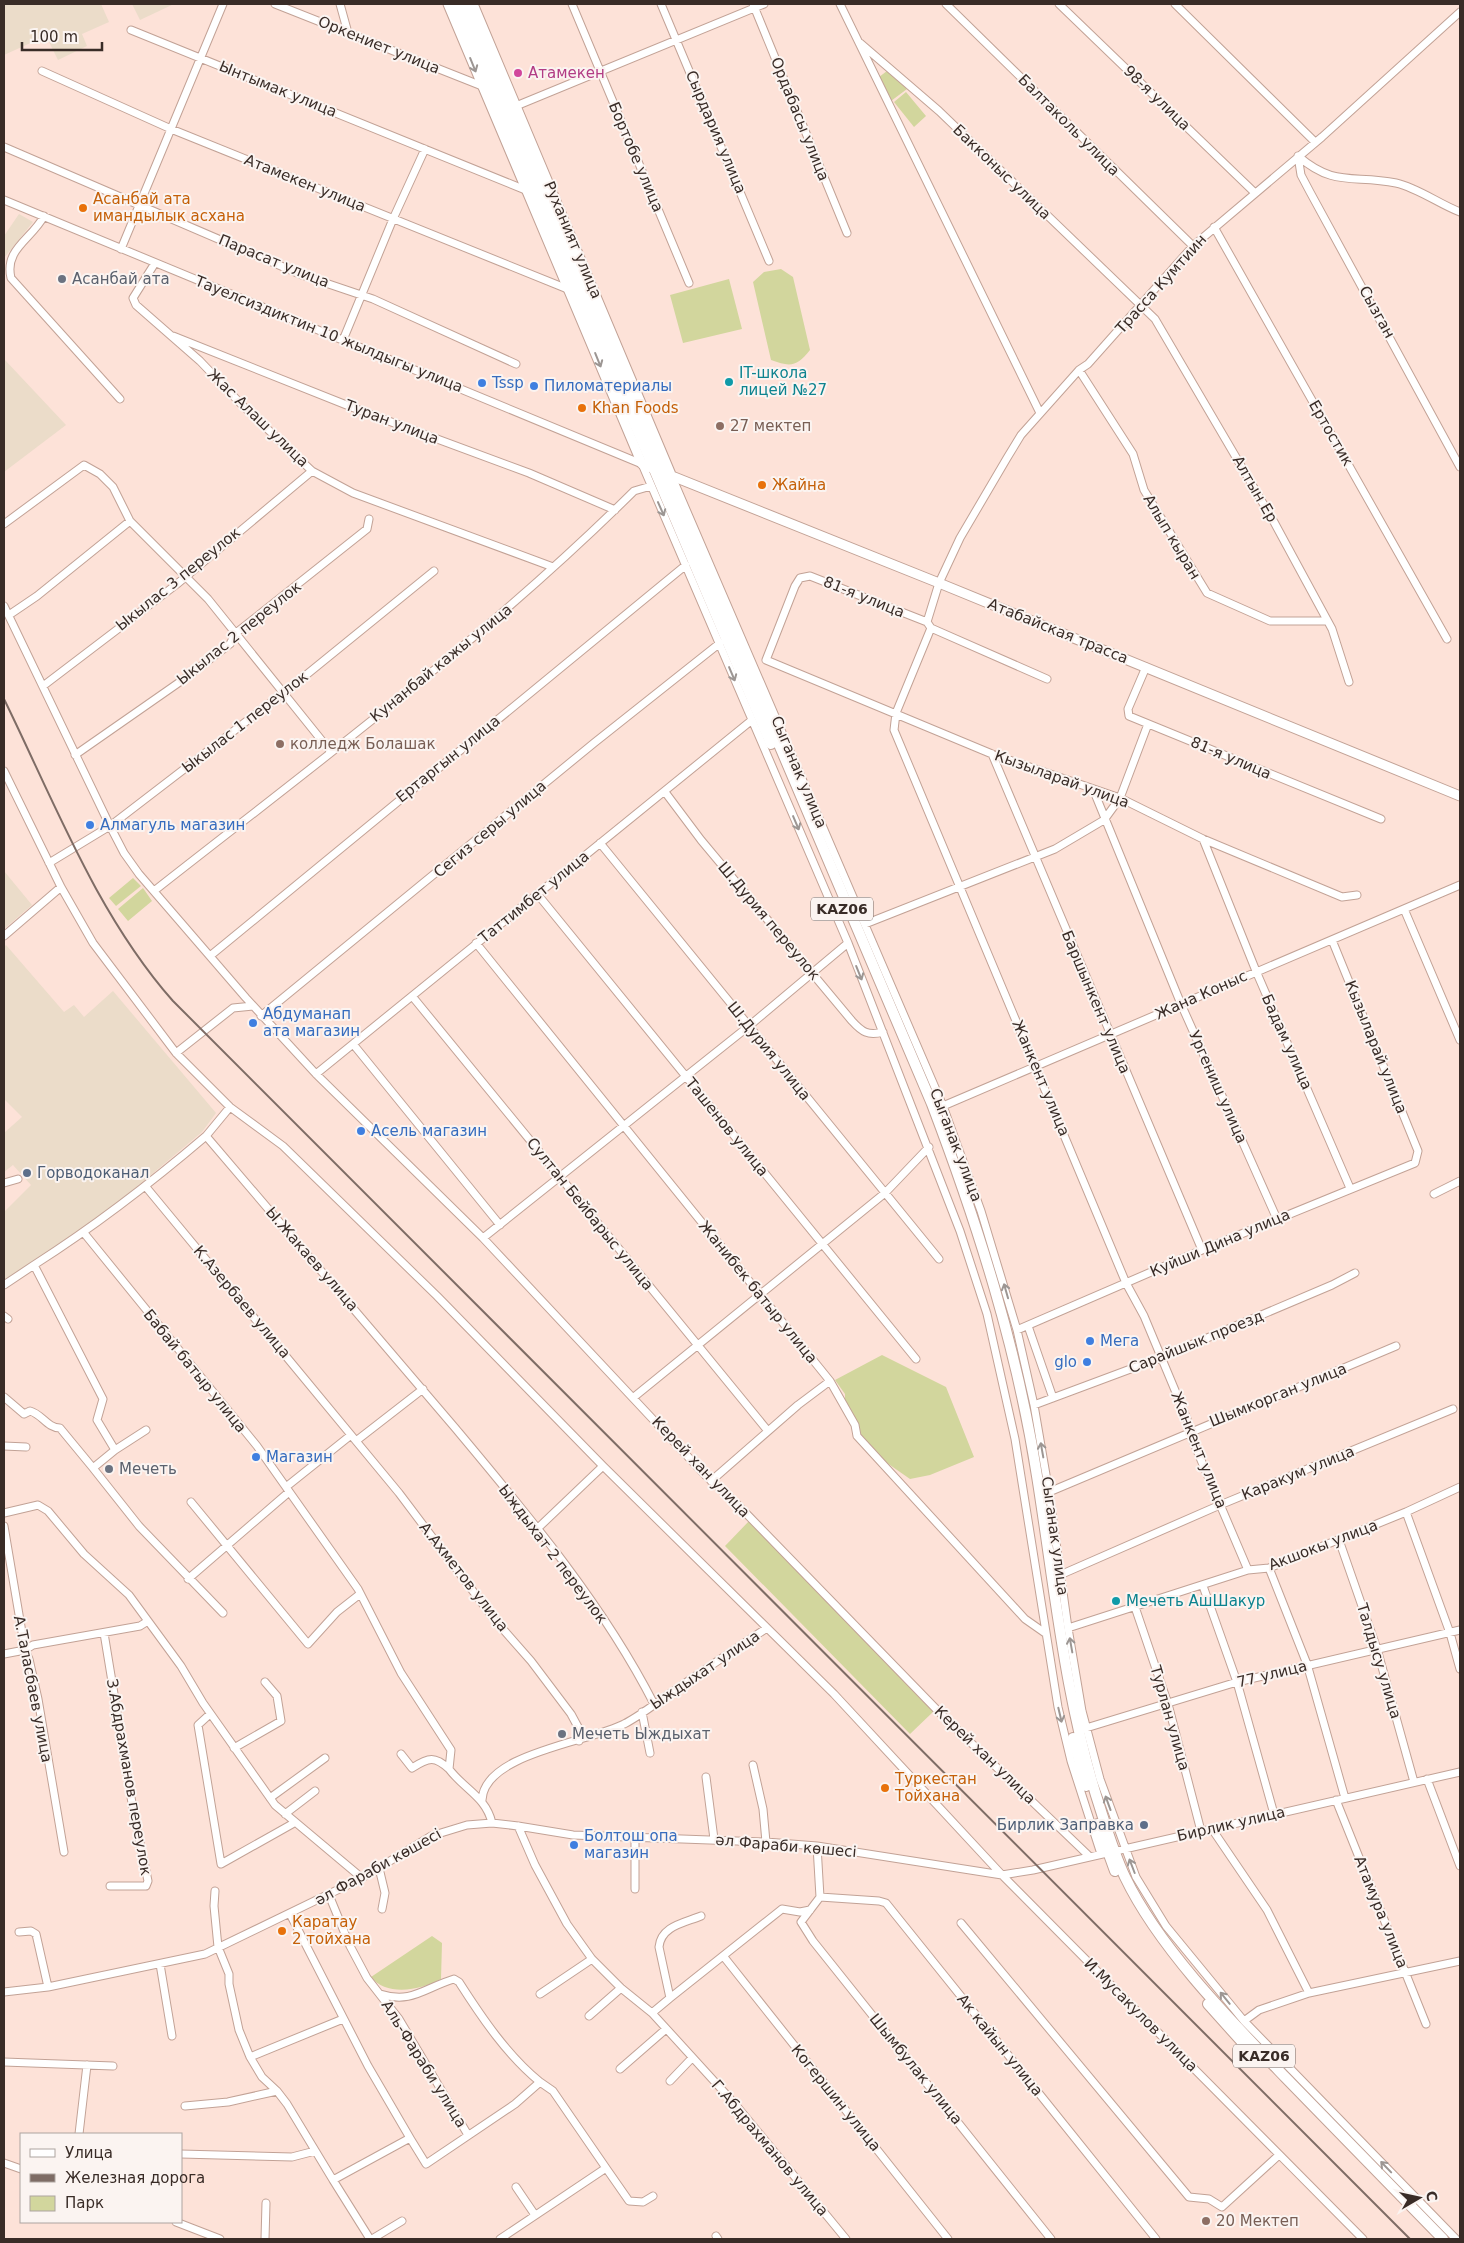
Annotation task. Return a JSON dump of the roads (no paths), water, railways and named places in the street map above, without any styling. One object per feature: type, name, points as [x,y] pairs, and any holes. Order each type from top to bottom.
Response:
[{"type":"highway","name":"KАZ06","points":[[456,4],[926,1107],[969,1221],[995,1311],[1019,1407],[1066,1707],[1078,1760],[1107,1852],[1119,1880],[1142,1920],[1203,1998],[1243,2043],[1433,2239]]},
{"type":"highway","name":"KАZ06","points":[[464,4],[668,475],[932,1104],[974,1219],[1001,1309],[1025,1406],[1072,1706],[1107,1852],[1125,1877],[1148,1916],[1208,1994],[1248,2038],[1443,2239]]},
{"type":"main road","name":"Руханият улица","points":[[448,4],[642,464]]},
{"type":"main road","name":"Руханият улица","points":[[473,4],[668,475]]},
{"type":"main road","name":"Тауелсиздиктин 10 жылдыгы улица","points":[[642,464],[654,469]]},
{"type":"main road","name":"Атабайская трасса","points":[[654,469],[939,583],[1460,796]]},
{"type":"street","points":[[121,249],[200,57],[224,4]]},
{"type":"street","name":"Оркениет улица","points":[[275,4],[482,86]]},
{"type":"street","points":[[340,4],[348,32]]},
{"type":"street","name":"Бортобе улица","points":[[572,4],[689,283]]},
{"type":"street","name":"Сырдария улица","points":[[662,4],[769,261]]},
{"type":"street","points":[[516,106],[677,40],[753,6],[764,4]]},
{"type":"street","points":[[840,4],[1040,413]]},
{"type":"street","name":"Балтаколь улица","points":[[946,4],[1193,246]]},
{"type":"street","name":"98-я улица","points":[[1059,4],[1254,192]]},
{"type":"street","points":[[1175,4],[1315,142]]},
{"type":"street","name":"Ордабасы улица","points":[[753,6],[847,233]]},
{"type":"street","name":"Трасса Кумтиин","points":[[939,583],[960,538],[1021,435],[1079,370],[1088,364],[1193,246],[1254,192],[1315,142],[1460,12]]},
{"type":"street","name":"Ынтымак улица","points":[[131,30],[528,191]]},
{"type":"street","name":"Бакконыс улица","points":[[860,43],[939,111],[1141,306]]},
{"type":"street","name":"Атамекен улица","points":[[42,72],[171,129],[570,290]]},
{"type":"street","name":"Парасат улица","points":[[4,147],[302,275],[373,299],[516,364]]},
{"type":"street","points":[[343,340],[393,219],[425,149]]},
{"type":"street","points":[[1298,156],[1313,169],[1332,177],[1397,183],[1460,212]]},
{"type":"street","name":"Сызган","points":[[1298,156],[1301,175],[1460,467]]},
{"type":"street","name":"Тауелсиздиктин 10 жылдыгы улица","points":[[4,200],[642,464]]},
{"type":"street","points":[[44,216],[11,257],[8,266],[11,278],[120,399]]},
{"type":"street","name":"Ертостик","points":[[1214,227],[1447,639]]},
{"type":"street","name":"Жас Алаш улица","points":[[155,262],[133,298],[136,305],[200,361],[242,405],[312,471],[353,493],[553,567]]},
{"type":"street","name":"Алтын Ер","points":[[1141,306],[1155,319],[1274,522],[1332,629],[1349,682]]},
{"type":"street","name":"Туран улица","points":[[169,334],[359,410],[529,473],[615,510]]},
{"type":"street","name":"Алып кыран","points":[[1079,370],[1133,454],[1144,490],[1207,593],[1229,605],[1270,621],[1327,620]]},
{"type":"street","points":[[642,464],[848,943],[929,1147],[969,1258],[987,1314],[1004,1383],[1018,1455],[1058,1707],[1071,1761],[1107,1852]]},
{"type":"street","points":[[4,524],[86,465],[100,474],[113,487],[130,521],[186,576],[236,633],[331,752]]},
{"type":"street","name":"Ыкылас 3 переулок","points":[[43,686],[186,576],[312,471]]},
{"type":"street","name":"Сыганак улица","points":[[668,475],[943,1106],[981,1211],[1017,1330],[1034,1405],[1049,1492],[1068,1628],[1086,1728],[1100,1779],[1136,1877],[1166,1926],[1244,2021],[1456,2239]]},
{"type":"street","name":"Кунанбай кажы улица","points":[[154,891],[480,633],[634,491],[651,486]]},
{"type":"street","name":"Ыкылас 2 переулок","points":[[75,755],[184,679],[230,644],[236,633],[367,529],[369,519]]},
{"type":"street","points":[[9,615],[37,596],[130,521]]},
{"type":"street","name":"Ертаргын улица","points":[[210,956],[686,565]]},
{"type":"street","name":"Ыкылас 1 переулок","points":[[49,863],[110,826],[284,692],[434,571]]},
{"type":"street","name":"81-я улица","points":[[766,660],[795,586],[800,578],[810,576],[929,625]]},
{"type":"street","name":"Жанкент улица","points":[[939,583],[929,625],[896,713],[894,730],[1126,1283],[1144,1316],[1187,1419],[1189,1431],[1248,1570]]},
{"type":"street","name":"Керей хан улица","points":[[4,606],[124,853],[154,891],[253,1006],[316,1074],[483,1238],[711,1481],[736,1503],[940,1712],[1089,1856]]},
{"type":"street","points":[[929,625],[1047,679]]},
{"type":"street","name":"Сегиз серы улица","points":[[262,1016],[594,743],[720,643]]},
{"type":"street","name":"Кызыларай улица","points":[[766,660],[992,754],[1120,798],[1203,839],[1342,897],[1357,895]]},
{"type":"street","name":"81-я улица","points":[[1146,667],[1128,709],[1129,716],[1381,819]]},
{"type":"street","name":"Таттимбет улица","points":[[316,1074],[476,943],[538,896],[600,842],[665,792],[752,720]]},
{"type":"street","points":[[865,924],[1055,849],[1104,820],[1120,798],[1148,724]]},
{"type":"street","name":"Баршынкент улица","points":[[992,754],[1202,1250]]},
{"type":"street","name":"И.Мусакулов улица","points":[[4,774],[61,887],[93,943],[176,1053],[230,1107],[290,1152],[437,1296],[603,1466],[834,1694],[1002,1875],[1363,2239]]},
{"type":"street","name":"Ургениш улица","points":[[1093,789],[1104,820],[1181,1004],[1277,1219]]},
{"type":"street","name":"Ш.Дурия переулок","points":[[665,792],[702,840],[861,1031],[869,1035],[883,1032]]},
{"type":"street","name":"Бадам улица","points":[[1203,839],[1256,971],[1350,1188]]},
{"type":"street","name":"Ш.Дурия улица","points":[[600,842],[938,1259]]},
{"type":"street","name":"Жана Коныс","points":[[943,1106],[1460,885]]},
{"type":"street","points":[[4,936],[61,887]]},
{"type":"street","name":"Ташенов улица","points":[[538,896],[916,1359]]},
{"type":"street","points":[[1404,909],[1460,1040]]},
{"type":"street","name":"Кызыларай улица","points":[[1332,940],[1419,1154]]},
{"type":"street","name":"Жанибек батыр улица","points":[[476,943],[830,1382],[855,1425],[857,1436],[887,1466],[1025,1619],[1045,1633]]},
{"type":"street","points":[[483,1238],[749,1026],[848,943]]},
{"type":"street","name":"Султан Бейбарыс улица","points":[[412,996],[768,1431]]},
{"type":"street","points":[[176,1053],[233,1008],[253,1006]]},
{"type":"street","points":[[353,1044],[500,1225]]},
{"type":"street","points":[[4,1285],[84,1233],[146,1187],[206,1136],[230,1107]]},
{"type":"street","name":"Ы.Жакаев улица","points":[[206,1136],[441,1412]]},
{"type":"street","points":[[634,1397],[885,1193],[929,1147]]},
{"type":"street","name":"Куйши Дина улица","points":[[1017,1330],[1202,1250],[1314,1206],[1350,1188],[1416,1163],[1419,1154]]},
{"type":"street","points":[[4,1183],[18,1179]]},
{"type":"street","points":[[1434,1194],[1460,1181]]},
{"type":"street","name":"К.Азербаев улица","points":[[146,1187],[286,1354],[337,1419]]},
{"type":"street","name":"Бабай батыр улица","points":[[84,1233],[257,1446],[360,1594],[401,1673],[451,1750],[449,1769]]},
{"type":"street","points":[[34,1265],[103,1400],[97,1420],[115,1450]]},
{"type":"street","name":"Сарайшык проезд","points":[[1034,1405],[1160,1358],[1332,1285],[1355,1273]]},
{"type":"street","points":[[1028,1326],[1053,1398]]},
{"type":"street","name":"Шымкорган улица","points":[[1049,1492],[1189,1431],[1396,1346]]},
{"type":"street","points":[[711,1481],[768,1431],[830,1382]]},
{"type":"street","points":[[188,1579],[228,1546],[287,1489],[353,1438],[423,1389]]},
{"type":"street","points":[[4,1397],[24,1414],[30,1411],[35,1412],[53,1428],[60,1428],[139,1526],[188,1579],[223,1613]]},
{"type":"street","name":"Каракум улица","points":[[1060,1576],[1220,1505],[1453,1409]]},
{"type":"street","name":"Ыждыхат 2 переулок","points":[[441,1412],[538,1528],[631,1660],[654,1704]]},
{"type":"street","name":"А.Ахметов улица","points":[[337,1419],[399,1493],[494,1619],[556,1693],[578,1727],[579,1740]]},
{"type":"street","points":[[93,1468],[115,1450],[146,1430]]},
{"type":"street","points":[[4,1446],[26,1446]]},
{"type":"street","points":[[538,1528],[603,1466]]},
{"type":"street","name":"Акшокы улица","points":[[1068,1628],[1204,1586],[1248,1570],[1269,1568],[1406,1512],[1460,1487]]},
{"type":"street","points":[[191,1502],[308,1644],[337,1612],[360,1594]]},
{"type":"street","points":[[4,1513],[38,1505],[48,1512],[84,1554],[129,1595],[181,1666],[210,1714],[270,1798],[294,1823],[362,1878]]},
{"type":"street","points":[[1406,1512],[1450,1633],[1460,1669]]},
{"type":"street","name":"А.Таласбаев улица","points":[[4,1526],[25,1650],[29,1659],[38,1699],[64,1852]]},
{"type":"street","name":"Талдысу улица","points":[[1339,1540],[1377,1650],[1414,1782]]},
{"type":"street","points":[[1269,1568],[1307,1664],[1345,1798]]},
{"type":"street","points":[[1204,1586],[1237,1682],[1274,1814]]},
{"type":"street","name":"Турлан улица","points":[[1135,1607],[1168,1704],[1201,1831]]},
{"type":"street","points":[[4,1654],[25,1650],[33,1645],[140,1626],[148,1621]]},
{"type":"street","name":"Ыждыхат улица","points":[[482,1800],[482,1792],[492,1780],[518,1759],[534,1752],[579,1740],[624,1724],[767,1628]]},
{"type":"street","name":"77 улица","points":[[1086,1728],[1237,1682],[1307,1664],[1377,1650],[1460,1630]]},
{"type":"street","name":"З.Абдрахманов переулок","points":[[104,1633],[133,1809],[148,1881],[146,1886],[110,1886]]},
{"type":"street","points":[[234,1748],[281,1721],[277,1696],[265,1682]]},
{"type":"street","name":"Ыждыхат улица","points":[[642,1712],[650,1753]]},
{"type":"street","points":[[210,1714],[198,1725],[221,1864],[294,1823]]},
{"type":"street","points":[[401,1754],[412,1768],[430,1759],[439,1760],[459,1782],[482,1800],[489,1810],[492,1823]]},
{"type":"street","points":[[270,1798],[325,1758]]},
{"type":"street","points":[[753,1765],[763,1809],[766,1842]]},
{"type":"street","name":"Бирлик улица","points":[[1002,1875],[1033,1870],[1460,1772]]},
{"type":"street","points":[[706,1777],[714,1839]]},
{"type":"street","points":[[1427,1779],[1460,1866]]},
{"type":"street","points":[[285,1814],[315,1791]]},
{"type":"street","name":"Атамура улица","points":[[1336,1800],[1426,2024]]},
{"type":"street","name":"әл Фараби көшесі","points":[[4,1992],[48,1987],[205,1954],[362,1878],[431,1836],[468,1825],[492,1823],[573,1835],[714,1839],[817,1846],[1002,1875]]},
{"type":"street","name":"Г.Абдрахманов улица","points":[[518,1826],[535,1865],[567,1924],[592,1959],[621,1988],[652,2013],[734,2104],[846,2239]]},
{"type":"street","points":[[1212,1829],[1267,1910],[1309,1993]]},
{"type":"street","points":[[635,1888],[636,1838]]},
{"type":"street","points":[[652,2013],[782,1909],[800,1912],[810,1910],[820,1897],[817,1846]]},
{"type":"street","points":[[379,1868],[385,1893],[382,1909]]},
{"type":"street","points":[[215,1891],[218,1947],[229,1974],[229,1984],[239,2030],[250,2056],[262,2077],[287,2104],[332,2180],[371,2239],[402,2221]]},
{"type":"street","name":"Аль-Фараби улица","points":[[329,1895],[350,1946],[367,1978],[399,2019],[468,2135]]},
{"type":"street","name":"Ак кайын улица","points":[[820,1897],[886,1903],[1156,2239]]},
{"type":"street","name":"Шымбулак улица","points":[[810,1910],[802,1922],[813,1941],[1050,2239]]},
{"type":"street","points":[[290,1914],[343,2019],[426,2164],[515,2104],[540,2082],[553,2091],[630,2201],[643,2202],[654,2196]]},
{"type":"street","points":[[670,1998],[659,1947],[660,1939],[665,1931],[701,1916]]},
{"type":"street","points":[[961,1923],[1189,2197],[1209,2199],[1222,2207],[1279,2155]]},
{"type":"street","points":[[19,1932],[36,1934],[48,1987]]},
{"type":"street","name":"Когершин улица","points":[[724,1957],[948,2239]]},
{"type":"street","points":[[540,1994],[592,1959]]},
{"type":"street","points":[[1244,2021],[1259,2010],[1309,1993],[1460,1961]]},
{"type":"street","points":[[160,1964],[172,2036]]},
{"type":"street","name":"Аль-Фараби улица","points":[[379,1994],[395,1999],[408,1998],[454,1979],[459,1982],[494,2033],[527,2072],[540,2082]]},
{"type":"street","points":[[589,2016],[621,1988]]},
{"type":"street","points":[[250,2056],[343,2019]]},
{"type":"street","points":[[620,2069],[666,2029]]},
{"type":"street","points":[[670,2082],[692,2058]]},
{"type":"street","points":[[4,2062],[113,2066]]},
{"type":"street","points":[[79,2133],[87,2065]]},
{"type":"street","points":[[185,2106],[228,2102],[277,2091]]},
{"type":"street","points":[[332,2180],[410,2138]]},
{"type":"street","points":[[182,2154],[292,2157],[315,2151]]},
{"type":"street","points":[[4,2163],[20,2169]]},
{"type":"street","points":[[500,2239],[606,2168]]},
{"type":"street","points":[[516,2187],[535,2215]]},
{"type":"street","points":[[265,2239],[266,2203]]},
{"type":"street","points":[[179,2223],[220,2239]]},
{"type":"railway","points":[[4,699],[59,817],[99,895],[146,968],[173,1001],[1410,2239]]},
{"type":"place","name":"Атамекен","points":[[518,73]]},
{"type":"place","name":"Асанбай ата имандылык асхана","points":[[83,208]]},
{"type":"place","name":"Асанбай ата","points":[[62,279]]},
{"type":"place","name":"IT-школа лицей №27","points":[[729,382]]},
{"type":"place","name":"Tssp","points":[[482,383]]},
{"type":"place","name":"Пиломатериалы","points":[[534,386]]},
{"type":"place","name":"Khan Foods","points":[[582,408]]},
{"type":"place","name":"27 мектеп","points":[[720,426]]},
{"type":"place","name":"Жайна","points":[[762,485]]},
{"type":"place","name":"колледж Болашак","points":[[280,744]]},
{"type":"place","name":"Алмагуль магазин","points":[[90,825]]},
{"type":"place","name":"Абдуманап ата магазин","points":[[253,1023]]},
{"type":"place","name":"Асель магазин","points":[[361,1131]]},
{"type":"place","name":"Горводоканал","points":[[27,1173]]},
{"type":"place","name":"Мега","points":[[1090,1341]]},
{"type":"place","name":"glo","points":[[1087,1362]]},
{"type":"place","name":"Магазин","points":[[256,1457]]},
{"type":"place","name":"Мечеть","points":[[109,1469]]},
{"type":"place","name":"Мечеть АшШакур","points":[[1116,1601]]},
{"type":"place","name":"Мечеть Ыждыхат","points":[[562,1734]]},
{"type":"place","name":"Туркестан Тойхана","points":[[885,1788]]},
{"type":"place","name":"Бирлик Заправка","points":[[1144,1825]]},
{"type":"place","name":"Болтош опа магазин","points":[[574,1845]]},
{"type":"place","name":"Каратау 2 тойхана","points":[[282,1931]]},
{"type":"place","name":"20 Мектеп","points":[[1206,2221]]}]
